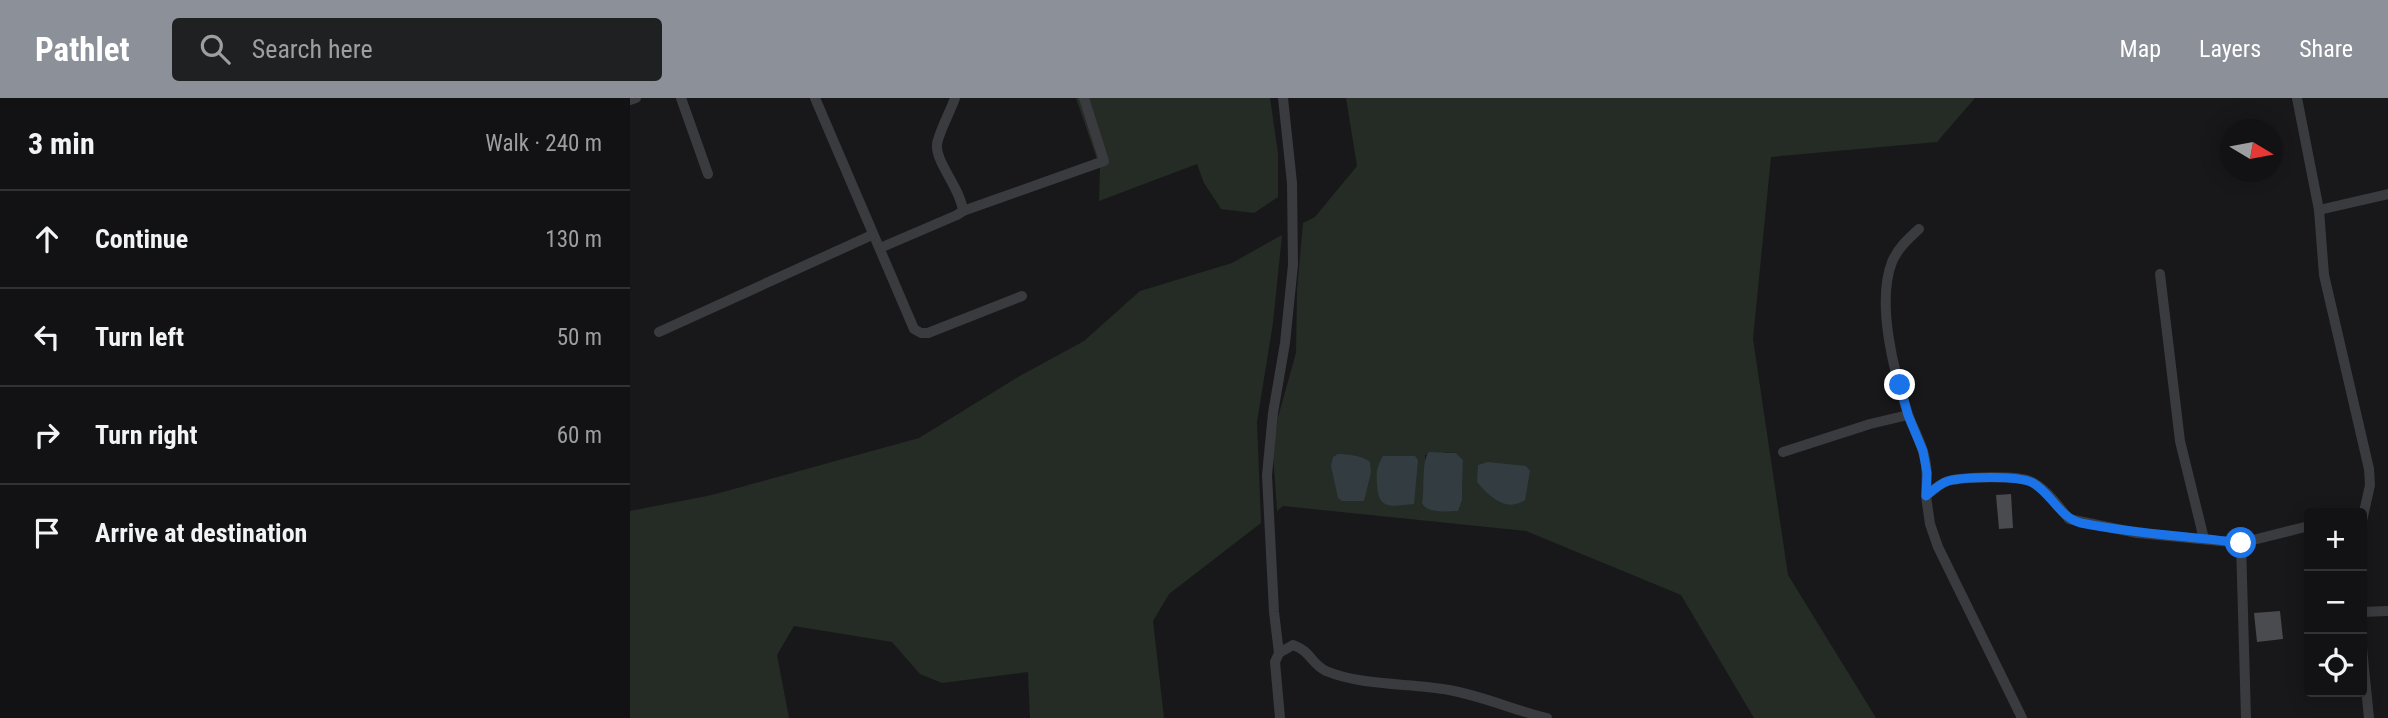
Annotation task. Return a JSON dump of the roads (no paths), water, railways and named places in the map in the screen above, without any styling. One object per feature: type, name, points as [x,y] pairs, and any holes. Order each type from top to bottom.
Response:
[{"type":"street","points":[[630,100],[636,98]]},
{"type":"street","points":[[681,98],[708,174]]},
{"type":"street","points":[[814,98],[914,329],[928,333],[1022,296]]},
{"type":"street","points":[[955,98],[937,143],[938,152],[959,196],[962,211]]},
{"type":"street","points":[[880,248],[962,211],[1104,161],[1084,98]]},
{"type":"street","points":[[1280,718],[1275,662],[1279,653],[1274,612],[1267,475],[1293,265],[1293,183],[1283,98]]},
{"type":"street","points":[[2297,98],[2319,210],[2325,275],[2370,469],[2365,508]]},
{"type":"street","points":[[2319,210],[2388,194]]},
{"type":"street","points":[[1919,229],[1903,243],[1893,261],[1886,284],[1887,323],[1908,415],[1926,463],[1926,496],[1930,524],[1938,547],[2022,718]]},
{"type":"street","points":[[659,332],[872,235]]},
{"type":"street","points":[[2160,274],[2178,429],[2204,540]]},
{"type":"street","points":[[1783,452],[1870,424],[1908,415]]},
{"type":"street","points":[[1926,496],[1948,481],[2018,478],[2031,481],[2050,496],[2069,519],[2137,533],[2241,543],[2304,527]]},
{"type":"street","points":[[2241,543],[2246,718]]},
{"type":"street","points":[[2367,612],[2388,611]]},
{"type":"street","points":[[1279,653],[1293,645],[1305,649],[1314,662],[1325,670],[1371,680],[1464,693],[1547,718]]},
{"type":"street","points":[[2367,697],[2369,718]]}]
